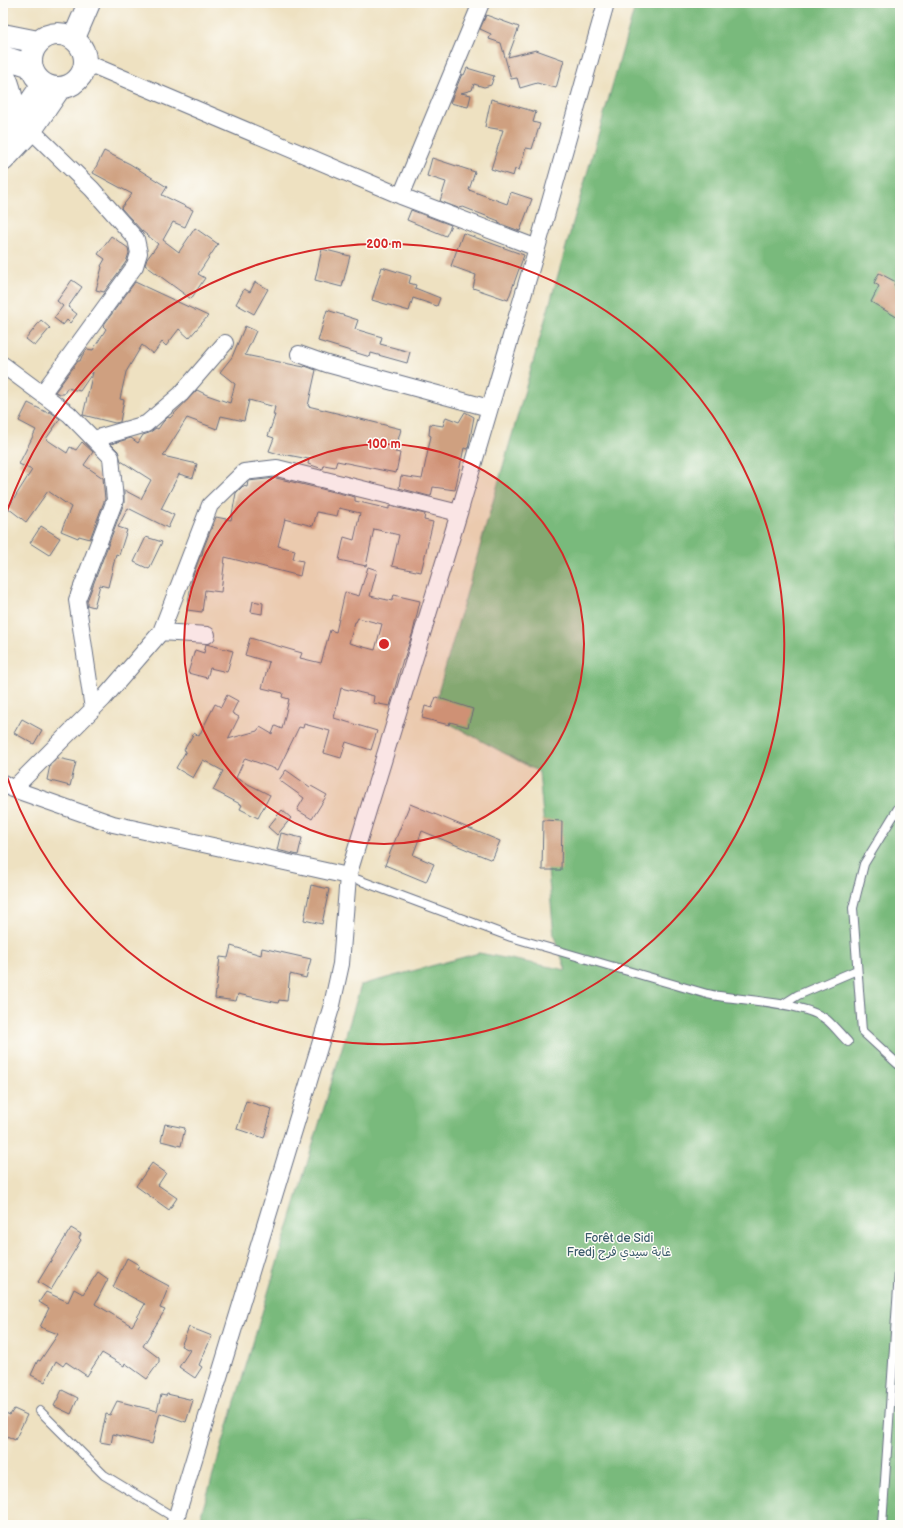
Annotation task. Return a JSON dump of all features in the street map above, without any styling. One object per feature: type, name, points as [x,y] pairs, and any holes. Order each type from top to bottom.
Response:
[{"type":"main road","points":[[74,38],[89,3]]},
{"type":"main road","points":[[55,33],[65,34],[74,38],[80,44],[86,62],[80,77],[71,85],[51,86],[37,79],[31,66],[31,53],[38,42],[46,36],[55,33]]},
{"type":"main road","points":[[3,35],[38,42]]},
{"type":"main road","points":[[3,57],[31,66]]},
{"type":"main road","points":[[3,73],[12,98],[16,131]]},
{"type":"main road","points":[[3,160],[16,131],[51,86]]},
{"type":"street","points":[[401,196],[482,3]]},
{"type":"street","points":[[175,1521],[332,1005],[341,964],[348,876],[459,512],[537,248],[606,3]]},
{"type":"street","points":[[86,62],[401,196],[537,248]]},
{"type":"street","points":[[16,131],[92,189],[136,239],[139,252],[135,266],[42,394]]},
{"type":"street","points":[[94,440],[146,424],[181,394],[224,343]]},
{"type":"street","points":[[299,354],[327,364],[489,408]]},
{"type":"street","points":[[3,365],[69,414],[111,457],[115,500],[77,600],[93,709]]},
{"type":"street","points":[[348,876],[113,824],[8,786],[93,709],[160,632],[210,505],[244,472],[277,468],[459,512]]},
{"type":"street","points":[[160,632],[206,634]]},
{"type":"lane","points":[[900,805],[864,864],[853,908],[862,1031],[900,1066]]},
{"type":"lane","points":[[348,876],[518,940],[707,994],[801,1008],[827,1020],[848,1042]]},
{"type":"lane","points":[[782,1005],[798,996],[857,970]]},
{"type":"lane","points":[[882,1525],[900,1258]]},
{"type":"lane","points":[[40,1411],[104,1475],[175,1521]]},
{"type":"green space","name":"Forêt de Sidi Fredj غابة سيدي فرج","points":[[636,3],[900,3],[900,1525],[198,1525],[361,985],[479,953],[566,970],[554,936],[539,772],[432,714]]},
{"type":"building","points":[[486,15],[519,27],[508,57],[536,50],[564,60],[556,88],[537,83],[520,88],[517,78],[511,79],[501,43],[489,39],[491,34],[480,29]]},
{"type":"building","points":[[467,68],[494,76],[491,85],[484,87],[474,84],[472,90],[461,93],[471,95],[468,107],[450,103],[462,74],[464,75]]},
{"type":"building","points":[[491,99],[536,112],[533,122],[540,124],[532,149],[526,148],[519,170],[515,169],[513,176],[491,169],[503,130],[485,127]]},
{"type":"building","points":[[104,151],[130,164],[167,187],[162,195],[193,210],[185,227],[173,222],[163,240],[179,252],[195,228],[218,244],[198,274],[205,278],[191,299],[145,265],[147,259],[158,244],[142,231],[121,208],[132,194],[93,173]]},
{"type":"building","points":[[432,158],[475,172],[469,190],[507,204],[511,192],[532,199],[520,231],[463,207],[458,208],[440,201],[446,182],[427,176]]},
{"type":"building","points":[[411,210],[451,225],[446,236],[407,220]]},
{"type":"building","points":[[463,233],[524,255],[508,300],[473,288],[476,275],[451,266]]},
{"type":"building","points":[[111,236],[128,248],[129,253],[126,262],[104,292],[96,290],[101,266],[105,259],[98,254]]},
{"type":"building","points":[[322,249],[350,256],[342,287],[315,280]]},
{"type":"building","points":[[382,267],[411,276],[409,283],[416,285],[415,288],[440,298],[437,306],[413,298],[409,311],[372,300]]},
{"type":"building","points":[[879,273],[896,282],[894,285],[900,288],[900,319],[871,302],[879,286],[874,283]]},
{"type":"building","points":[[72,280],[82,287],[68,307],[77,314],[70,323],[67,320],[63,325],[54,318],[63,306],[57,301]]},
{"type":"building","points":[[135,282],[208,316],[189,338],[179,329],[166,346],[162,342],[153,354],[142,345],[126,372],[120,399],[124,400],[120,422],[115,423],[83,415],[93,372],[80,391],[67,388],[64,394],[55,392],[78,361],[80,361],[87,349],[93,350],[106,329],[103,326]]},
{"type":"building","points":[[255,282],[268,289],[254,314],[236,304],[244,289],[250,292]]},
{"type":"building","points":[[327,310],[358,320],[355,329],[382,337],[380,344],[410,352],[407,363],[371,353],[370,357],[318,341]]},
{"type":"building","points":[[41,320],[50,328],[35,346],[26,339]]},
{"type":"building","points":[[245,326],[256,331],[245,355],[305,366],[316,370],[308,406],[401,429],[395,452],[400,453],[396,473],[337,461],[335,467],[324,465],[323,469],[308,464],[309,459],[282,455],[269,451],[274,438],[268,436],[275,415],[273,415],[275,407],[249,400],[244,421],[221,416],[217,429],[187,418],[163,456],[197,464],[193,478],[179,474],[161,509],[174,515],[168,528],[128,508],[118,527],[127,530],[119,555],[116,554],[108,587],[100,585],[94,607],[87,605],[87,601],[124,503],[124,490],[141,499],[151,480],[121,461],[118,451],[111,444],[131,438],[138,443],[143,435],[156,428],[158,429],[168,417],[170,418],[197,390],[230,403],[235,384],[220,372],[232,357]]},
{"type":"building","points":[[28,403],[48,413],[49,411],[60,419],[46,439],[67,453],[70,447],[76,450],[82,442],[93,452],[84,465],[103,478],[105,499],[90,539],[79,536],[78,538],[61,531],[71,507],[48,491],[26,522],[8,508],[32,470],[19,464],[36,430],[19,421]]},
{"type":"building","points":[[465,412],[474,417],[468,449],[464,448],[455,490],[433,487],[431,496],[429,496],[399,488],[401,476],[422,479],[431,436],[429,435],[430,424],[443,426],[446,417],[459,422]]},
{"type":"building","points":[[276,478],[355,497],[355,501],[389,509],[389,506],[425,514],[424,520],[433,522],[421,572],[392,566],[399,535],[374,529],[366,566],[339,560],[344,537],[354,540],[360,513],[339,508],[337,516],[317,512],[313,526],[285,519],[278,546],[295,550],[293,559],[303,561],[300,576],[225,557],[221,592],[205,590],[202,612],[187,610],[192,578],[200,556],[202,556],[203,549],[216,517],[231,520],[236,493],[243,486],[247,487],[248,481]]},
{"type":"building","points":[[41,526],[60,538],[49,555],[30,543]]},
{"type":"building","points":[[146,537],[162,542],[149,569],[134,562]]},
{"type":"building","points":[[368,567],[377,570],[370,596],[392,601],[394,595],[420,601],[413,632],[403,659],[390,706],[373,703],[374,696],[341,688],[334,718],[377,731],[371,750],[346,742],[341,758],[324,753],[330,731],[304,724],[303,728],[299,727],[278,770],[245,758],[236,778],[270,795],[258,818],[240,809],[242,805],[213,790],[223,771],[203,760],[193,778],[176,768],[194,733],[199,736],[215,704],[221,707],[227,695],[238,701],[232,713],[239,717],[228,739],[257,731],[260,727],[272,734],[275,726],[282,729],[289,699],[282,697],[283,693],[262,688],[269,662],[245,655],[250,638],[302,653],[300,658],[321,663],[330,630],[336,632],[345,592],[359,596]],"holes":[[[358,618],[382,624],[375,650],[349,643],[355,622]]]},
{"type":"building","points":[[253,601],[263,603],[262,614],[251,612]]},
{"type":"building","points":[[206,644],[233,651],[227,672],[210,668],[207,678],[188,673],[195,650],[204,653]]},
{"type":"building","points":[[436,697],[473,709],[468,727],[450,722],[449,725],[422,718],[425,706],[432,708]]},
{"type":"building","points":[[22,719],[42,730],[34,744],[14,733]]},
{"type":"building","points":[[58,758],[76,762],[70,786],[47,780],[50,765]]},
{"type":"building","points":[[286,770],[310,787],[311,786],[327,795],[312,819],[297,810],[304,798],[279,780]]},
{"type":"building","points":[[410,804],[500,841],[492,860],[422,831],[413,855],[434,864],[426,882],[385,865]]},
{"type":"building","points":[[282,810],[291,818],[277,835],[268,827]]},
{"type":"building","points":[[543,820],[562,821],[561,870],[542,870]]},
{"type":"building","points":[[281,833],[302,838],[298,855],[277,850]]},
{"type":"building","points":[[311,885],[329,889],[322,924],[304,920]]},
{"type":"building","points":[[231,946],[261,955],[262,948],[311,959],[306,978],[290,974],[287,1001],[279,1000],[278,1003],[238,994],[236,1001],[215,998],[220,957],[228,958]]},
{"type":"building","points":[[246,1101],[272,1109],[264,1138],[237,1129]]},
{"type":"building","points":[[165,1124],[185,1128],[181,1146],[161,1141]]},
{"type":"building","points":[[152,1163],[166,1173],[158,1185],[177,1198],[169,1210],[136,1186]]},
{"type":"building","points":[[71,1228],[81,1234],[79,1238],[81,1240],[51,1290],[38,1282]]},
{"type":"building","points":[[127,1258],[139,1265],[137,1269],[169,1286],[160,1308],[165,1310],[143,1346],[159,1358],[159,1362],[147,1379],[125,1363],[124,1366],[102,1353],[87,1376],[66,1362],[63,1366],[56,1361],[45,1382],[31,1375],[38,1360],[40,1361],[58,1334],[40,1327],[49,1308],[39,1302],[46,1292],[68,1302],[74,1289],[83,1294],[98,1272],[108,1279],[95,1304],[132,1326],[145,1304],[113,1287]]},
{"type":"building","points":[[189,1327],[212,1336],[199,1365],[202,1367],[195,1378],[179,1367],[190,1350],[181,1346]]},
{"type":"building","points":[[62,1390],[78,1398],[71,1414],[54,1406]]},
{"type":"building","points":[[167,1394],[193,1400],[186,1422],[160,1413],[152,1444],[113,1434],[111,1444],[100,1442],[106,1414],[110,1415],[117,1401],[157,1411],[161,1395],[166,1396]]},
{"type":"building","points":[[14,1409],[27,1415],[15,1440],[3,1434],[3,1412],[10,1415]]}]
